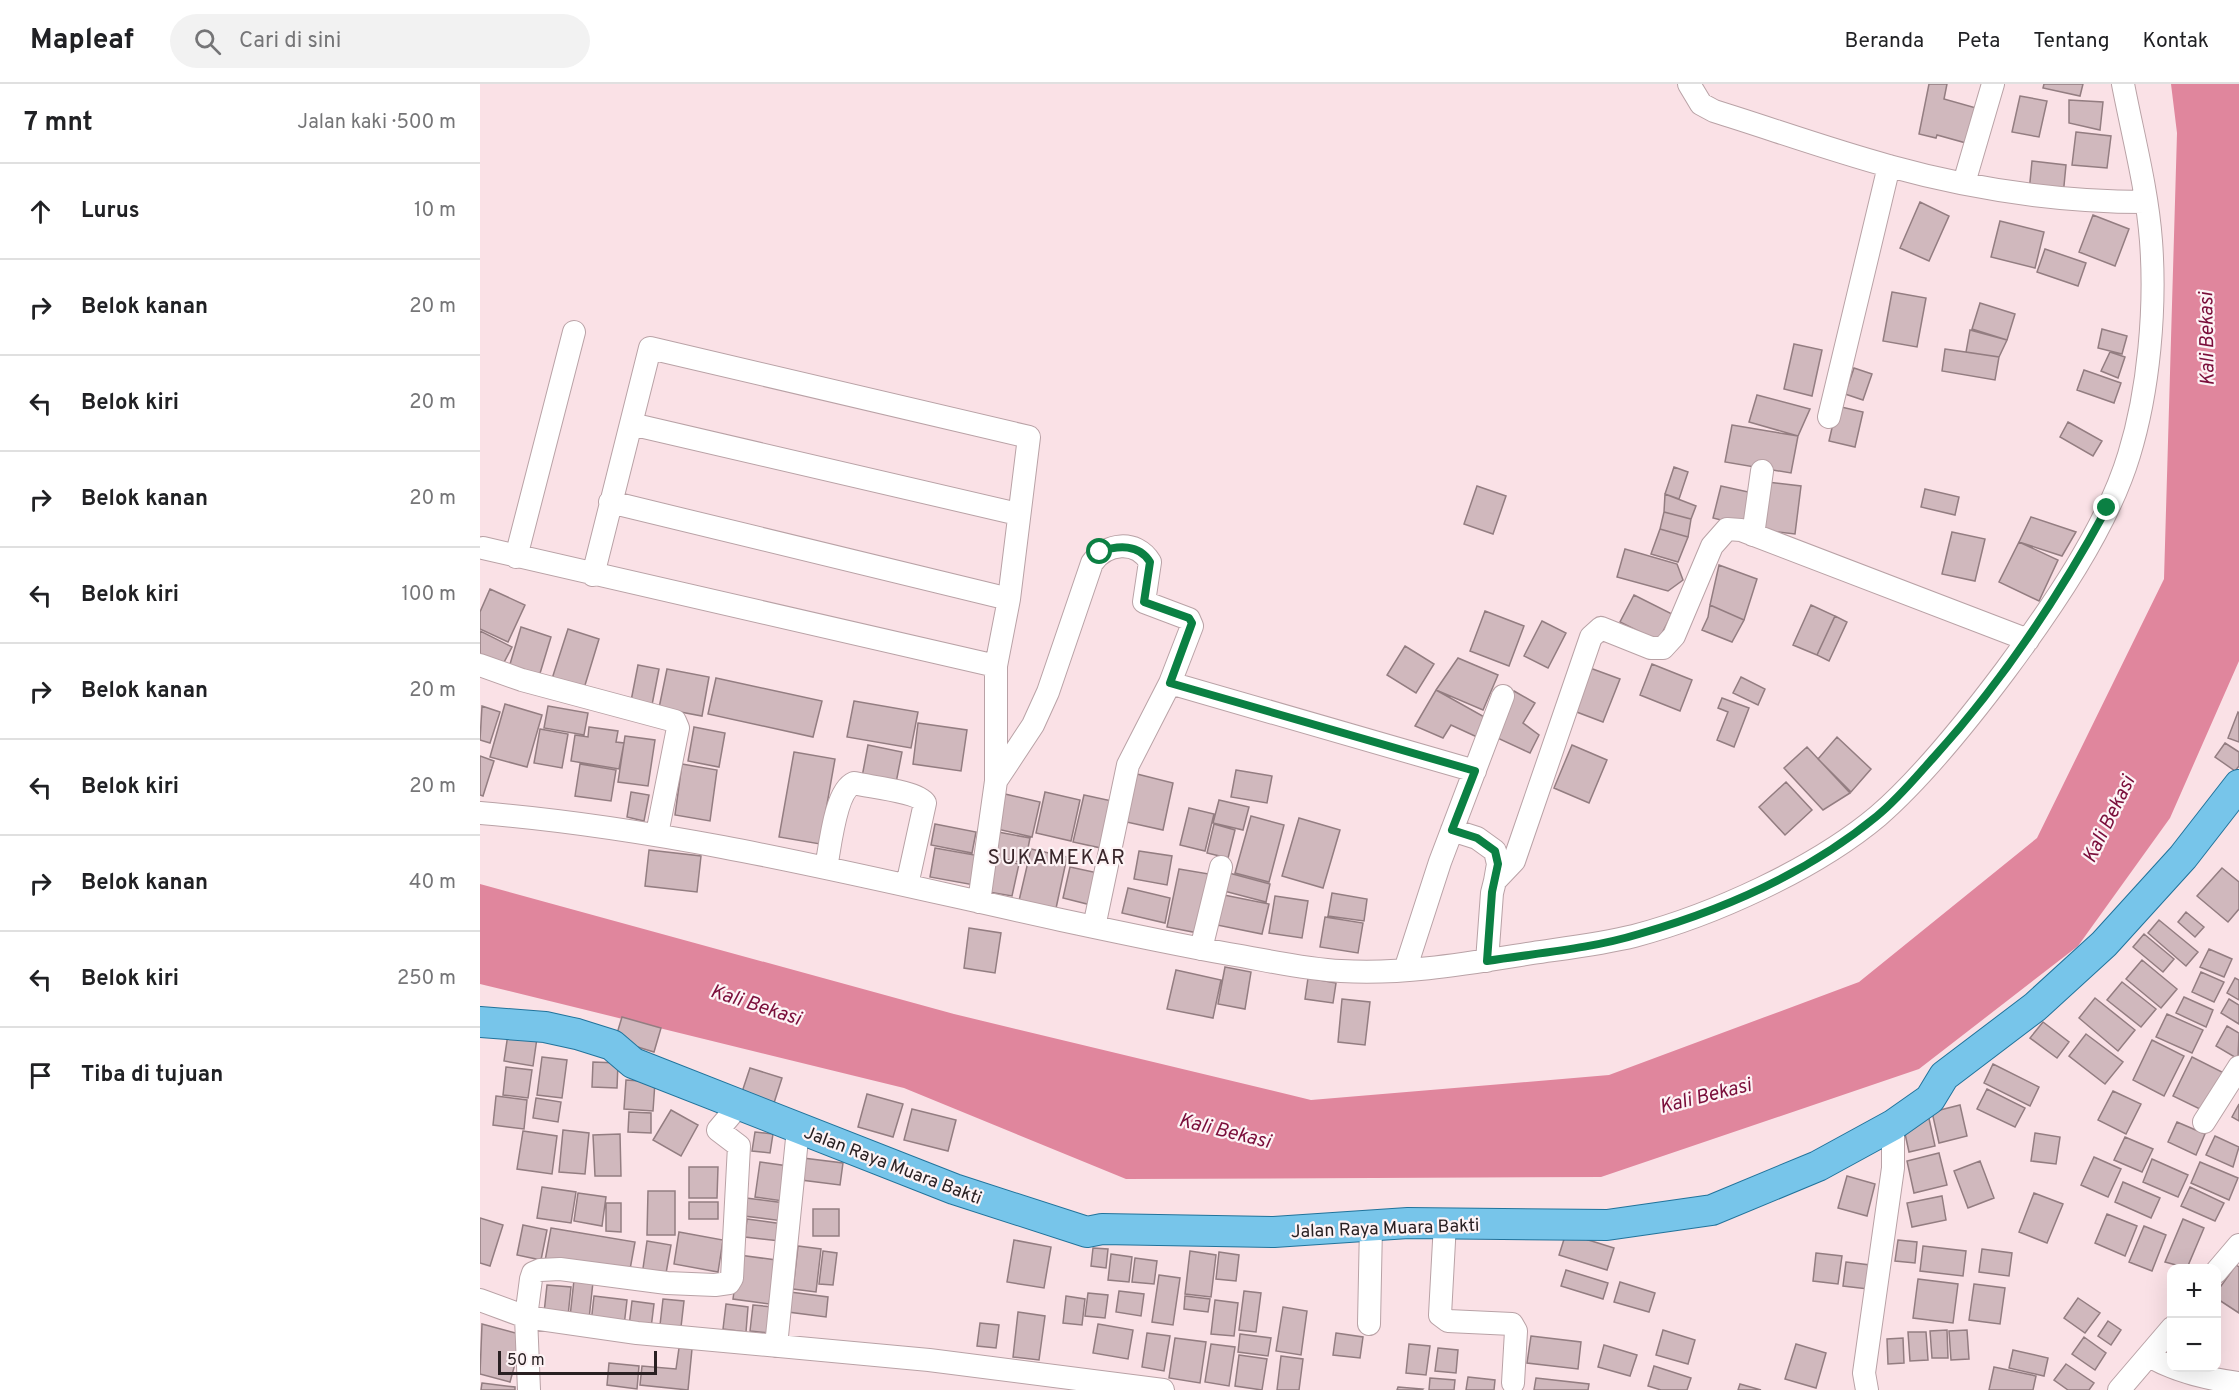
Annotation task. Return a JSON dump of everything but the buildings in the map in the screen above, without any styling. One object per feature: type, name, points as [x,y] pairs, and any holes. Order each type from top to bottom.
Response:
[{"type":"main road","name":"Jalan Raya Muara Bakti","points":[[480,1022],[545,1027],[577,1034],[612,1046],[633,1063],[798,1129],[954,1189],[1086,1232],[1102,1229],[1274,1232],[1445,1223],[1607,1225],[1645,1222],[1694,1211],[1712,1210],[1818,1166],[1893,1125],[1930,1099],[1944,1076],[2035,1007],[2104,944],[2184,857],[2239,785]]},
{"type":"street","points":[[1689,84],[1701,104],[1714,111],[1889,166],[1964,183],[2055,199],[2146,202]]},
{"type":"street","points":[[1964,183],[1993,84]]},
{"type":"street","points":[[480,813],[657,834],[907,885],[1200,949],[1303,968],[1346,972],[1405,970],[1487,961],[1594,945],[1638,935],[1706,911],[1793,872],[1879,815],[1976,710],[2028,640],[2096,529],[2128,459],[2136,427],[2152,320],[2151,242],[2146,202],[2122,84]]},
{"type":"street","points":[[1829,417],[1889,166]]},
{"type":"street","points":[[516,557],[574,332]]},
{"type":"street","points":[[593,575],[650,348],[1029,437],[1009,598],[996,666],[996,781],[979,902]]},
{"type":"street","points":[[631,424],[1018,514]]},
{"type":"street","points":[[1753,535],[1762,471]]},
{"type":"street","points":[[610,502],[1009,598]]},
{"type":"street","points":[[1495,881],[1514,861],[1540,780],[1594,632],[1597,629],[1606,629],[1651,648],[1664,648],[1674,636],[1712,546],[1720,534],[1732,528],[2028,640]]},
{"type":"street","points":[[996,781],[1033,724],[1048,692],[1092,563],[1100,552],[1114,546],[1145,553],[1150,562],[1144,602],[1189,618],[1192,623],[1170,683],[1128,765],[1094,927]]},
{"type":"street","points":[[483,548],[996,666]]},
{"type":"street","points":[[480,665],[522,680],[675,721],[678,728],[657,834]]},
{"type":"street","points":[[1170,683],[1475,771]]},
{"type":"street","points":[[1405,970],[1452,830],[1503,696]]},
{"type":"street","points":[[826,868],[840,798],[848,786],[854,783],[920,797],[925,803],[907,885]]},
{"type":"street","points":[[1452,830],[1477,838],[1495,851],[1498,864],[1487,961]]},
{"type":"street","points":[[1200,949],[1221,867]]},
{"type":"street","points":[[2204,1122],[2239,1067]]},
{"type":"street","points":[[529,1390],[526,1317],[533,1273],[540,1270],[560,1269],[667,1283],[715,1285],[729,1283],[734,1268],[734,1209],[739,1146],[718,1130],[739,1105]]},
{"type":"street","points":[[1867,1390],[1864,1373],[1893,1168],[1893,1125]]},
{"type":"street","points":[[776,1346],[798,1129]]},
{"type":"street","points":[[1445,1223],[1440,1315],[1448,1321],[1512,1324],[1516,1331],[1513,1383]]},
{"type":"street","points":[[1369,1324],[1371,1226]]},
{"type":"street","points":[[2221,1267],[2239,1245]]},
{"type":"street","points":[[480,1300],[526,1317],[636,1333],[929,1360],[1163,1390]]},
{"type":"street","points":[[2119,1390],[2167,1334]]},
{"type":"street","points":[[2149,1356],[2167,1366],[2190,1374],[2239,1383]]},
{"type":"water","name":"Kali Bekasi","points":[[2171,84],[2239,84],[2239,661],[2170,818],[2078,946],[1919,1069],[1601,1177],[1126,1179],[904,1088],[480,984],[480,884],[954,1014],[1311,1100],[1609,1075],[1859,982],[2037,838],[2164,579],[2177,133]]},
{"type":"district","name":"SUKAMEKAR","points":[[1057,857]]},
{"type":"route","points":[[1100,552],[1114,546],[1145,553],[1150,562],[1144,602],[1149,606],[1189,618],[1192,623],[1170,683],[1475,771],[1452,830],[1477,838],[1495,851],[1498,864],[1492,892],[1487,961],[1594,945],[1638,935],[1678,922],[1793,872],[1854,834],[1879,815],[1976,710],[2028,640],[2073,570],[2107,508]]}]
